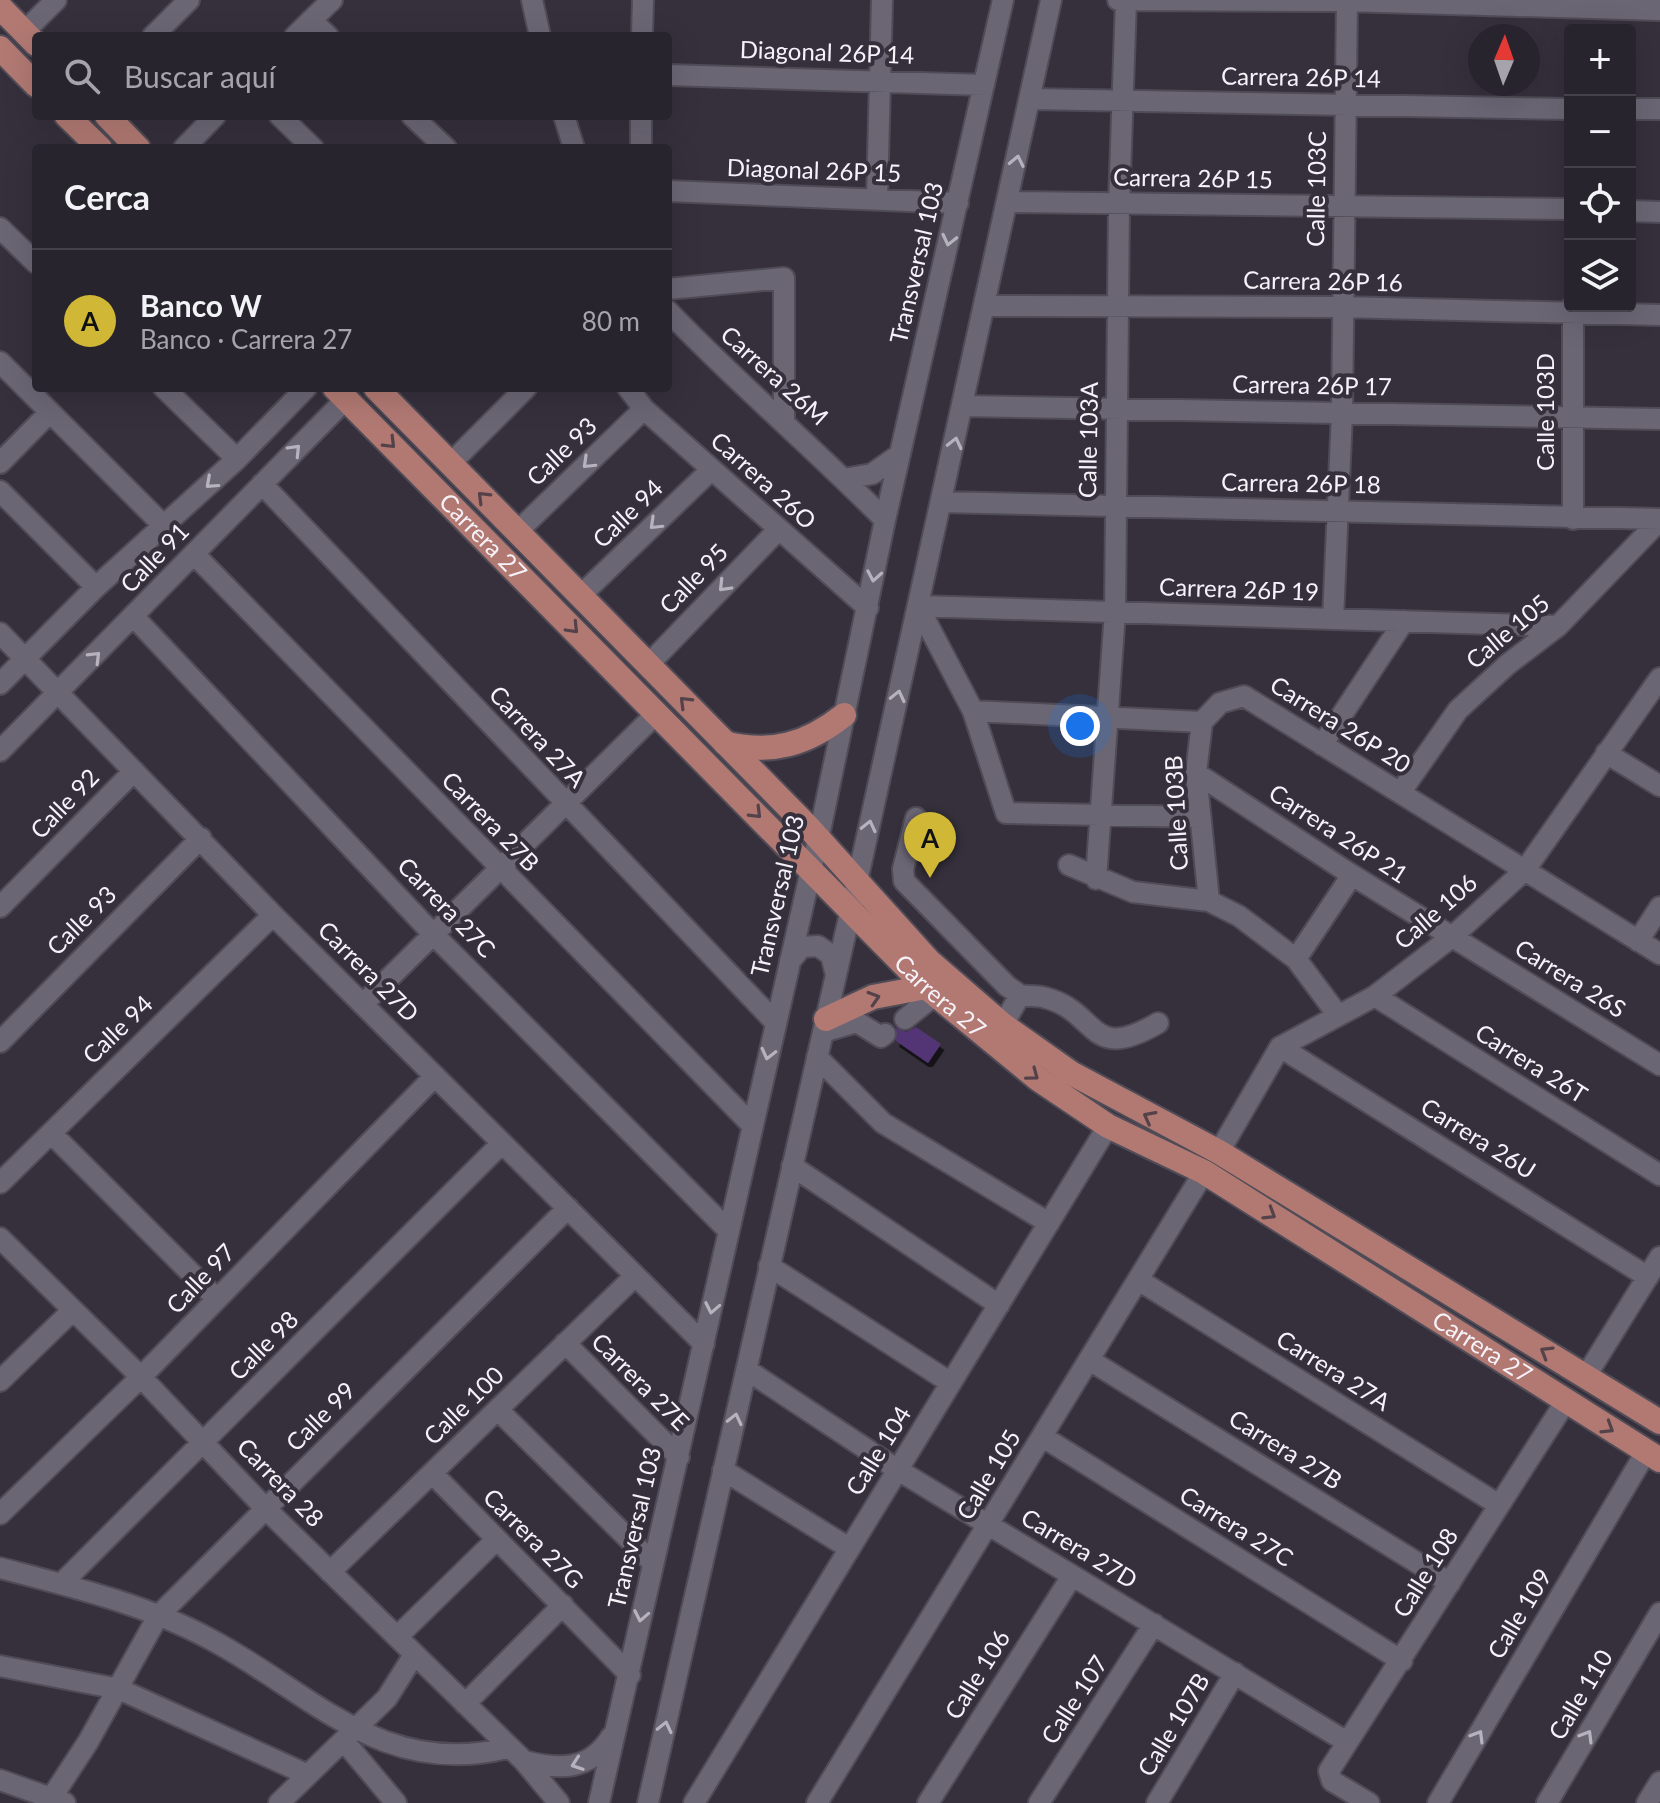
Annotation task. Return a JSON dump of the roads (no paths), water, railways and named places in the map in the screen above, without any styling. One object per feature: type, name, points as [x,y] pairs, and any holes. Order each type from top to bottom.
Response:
[{"type":"main road","points":[[0,7],[30,38]]},
{"type":"main road","points":[[2,56],[32,82]]},
{"type":"main road","points":[[71,120],[96,144]]},
{"type":"main road","points":[[111,120],[134,144]]},
{"type":"main road","name":"Carrera 27","points":[[380,392],[818,837],[929,961],[1003,1025],[1071,1073],[1219,1152],[1660,1422]]},
{"type":"main road","name":"Carrera 27","points":[[337,401],[657,713],[931,991],[1038,1079],[1108,1126],[1204,1172],[1653,1456]]},
{"type":"main road","points":[[725,743],[770,749],[797,744],[822,733],[844,715]]},
{"type":"main road","points":[[824,1025],[873,997],[931,991]]},
{"type":"street","points":[[34,32],[56,0]]},
{"type":"street","points":[[157,32],[189,0]]},
{"type":"street","points":[[299,32],[332,0]]},
{"type":"street","points":[[532,0],[539,32]]},
{"type":"street","points":[[642,32],[643,0]]},
{"type":"street","points":[[877,198],[882,0]]},
{"type":"street","name":"Transversal 103","points":[[599,1803],[811,869],[899,455],[1003,0]]},
{"type":"street","points":[[648,1803],[851,909],[1051,0]]},
{"type":"street","points":[[1118,0],[1581,4],[1660,10]]},
{"type":"street","name":"Calle 103A","points":[[1096,879],[1103,815],[1115,612],[1115,409],[1126,0]]},
{"type":"street","name":"Calle 103C","points":[[1333,619],[1342,413],[1347,0]]},
{"type":"street","points":[[1580,24],[1581,4]]},
{"type":"street","points":[[311,20],[324,32]]},
{"type":"street","name":"Diagonal 26P 14","points":[[672,75],[984,85]]},
{"type":"street","name":"Carrera 26P 14","points":[[1031,99],[1564,109]]},
{"type":"street","points":[[1636,109],[1660,109]]},
{"type":"street","points":[[188,144],[211,120]]},
{"type":"street","points":[[284,120],[309,144]]},
{"type":"street","points":[[416,120],[442,144]]},
{"type":"street","points":[[565,120],[573,144]]},
{"type":"street","points":[[641,120],[641,144]]},
{"type":"street","name":"Diagonal 26P 15","points":[[672,191],[958,203]]},
{"type":"street","name":"Carrera 26P 15","points":[[1008,202],[1564,209]]},
{"type":"street","points":[[1636,211],[1660,212]]},
{"type":"street","points":[[0,228],[32,259]]},
{"type":"street","points":[[672,289],[784,278],[784,420]]},
{"type":"street","name":"Carrera 26P 16","points":[[985,306],[1564,310]]},
{"type":"street","name":"Calle 103D","points":[[1572,312],[1573,519]]},
{"type":"street","name":"Carrera 26P 16","points":[[1607,312],[1660,315]]},
{"type":"street","name":"Carrera 26M","points":[[672,315],[885,520]]},
{"type":"street","points":[[0,362],[164,526]]},
{"type":"street","points":[[168,392],[237,459]]},
{"type":"street","name":"Calle 91","points":[[0,684],[96,587],[237,459],[302,392]]},
{"type":"street","points":[[310,392],[320,399],[337,401]]},
{"type":"street","points":[[450,464],[522,392]]},
{"type":"street","name":"Carrera 26O","points":[[631,392],[644,409],[868,608]]},
{"type":"street","name":"Calle 91","points":[[0,751],[195,555],[337,401]]},
{"type":"street","name":"Carrera 26P 17","points":[[963,406],[1660,419]]},
{"type":"street","name":"Calle 93","points":[[517,532],[644,409]]},
{"type":"street","points":[[0,463],[50,412]]},
{"type":"street","points":[[844,479],[872,474],[899,455]]},
{"type":"street","name":"Calle 94","points":[[580,596],[711,470]]},
{"type":"street","name":"Carrera 27A","points":[[262,484],[776,1023]]},
{"type":"street","points":[[0,491],[96,587]]},
{"type":"street","name":"Carrera 26P 18","points":[[941,502],[1660,520]]},
{"type":"street","name":"Calle 105","points":[[1400,793],[1458,710],[1508,664],[1558,626],[1660,520]]},
{"type":"street","name":"Calle 95","points":[[648,665],[778,530]]},
{"type":"street","name":"Carrera 27B","points":[[195,555],[751,1124]]},
{"type":"street","points":[[918,606],[973,711],[1002,807],[1014,815],[1199,817]]},
{"type":"street","name":"Carrera 26P 19","points":[[918,606],[1558,626]]},
{"type":"street","name":"Carrera 27C","points":[[134,617],[434,935],[727,1229]]},
{"type":"street","points":[[1322,745],[1404,621]]},
{"type":"street","name":"Carrera 27D","points":[[0,633],[273,915],[704,1344]]},
{"type":"street","name":"Calle 106","points":[[1219,1152],[1280,1047],[1375,996],[1453,936],[1525,870],[1660,678]]},
{"type":"street","name":"Carrera 26P 20","points":[[1202,722],[1220,703],[1244,696],[1660,954]]},
{"type":"street","points":[[973,711],[1202,722]]},
{"type":"street","points":[[363,1004],[501,871],[657,713]]},
{"type":"street","name":"Calle 103B","points":[[1202,722],[1196,773],[1209,901]]},
{"type":"street","points":[[1606,753],[1660,786]]},
{"type":"street","name":"Calle 92","points":[[0,907],[134,771]]},
{"type":"street","name":"Carrera 26P 21","points":[[1196,773],[1352,875],[1453,936]]},
{"type":"street","points":[[916,818],[903,869],[904,881],[1007,986],[1020,995],[1046,998],[1105,1038],[1131,1039],[1158,1023]]},
{"type":"street","name":"Calle 93","points":[[0,1042],[201,838]]},
{"type":"street","points":[[1069,865],[1096,879],[1133,892],[1209,901],[1239,916],[1296,959],[1337,1014]]},
{"type":"street","points":[[1296,959],[1352,875]]},
{"type":"street","points":[[1638,941],[1660,907]]},
{"type":"street","name":"Calle 94","points":[[0,1183],[273,915]]},
{"type":"street","name":"Carrera 26S","points":[[1453,936],[1660,1065]]},
{"type":"street","points":[[789,963],[798,950],[818,946],[831,955],[835,971]]},
{"type":"street","points":[[905,1019],[931,991]]},
{"type":"street","points":[[1003,1025],[1020,995]]},
{"type":"street","name":"Carrera 26T","points":[[1375,996],[1660,1175]]},
{"type":"street","points":[[824,1025],[857,1022],[881,1037],[885,1034]]},
{"type":"street","name":"Carrera 26U","points":[[1280,1047],[1648,1277]]},
{"type":"street","points":[[817,1057],[883,1123],[1049,1223]]},
{"type":"street","name":"Calle 97","points":[[0,1514],[141,1377],[435,1076]]},
{"type":"street","name":"Calle 104","points":[[694,1803],[1108,1126]]},
{"type":"street","points":[[51,1133],[217,1299]]},
{"type":"street","name":"Calle 98","points":[[61,1584],[502,1143]]},
{"type":"street","points":[[792,1166],[999,1305]]},
{"type":"street","name":"Calle 105","points":[[817,1803],[1091,1361],[1204,1172]]},
{"type":"street","name":"Calle 99","points":[[58,1800],[158,1616],[568,1208]]},
{"type":"street","name":"Carrera 28","points":[[1,1243],[141,1377],[206,1442],[266,1509],[507,1748],[524,1761],[559,1803]]},
{"type":"street","points":[[1586,1376],[1660,1257]]},
{"type":"street","points":[[769,1266],[951,1383]]},
{"type":"street","name":"Calle 100","points":[[330,1572],[634,1277]]},
{"type":"street","name":"Carrera 27A","points":[[1140,1281],[1499,1505]]},
{"type":"street","points":[[0,1381],[72,1311]]},
{"type":"street","name":"Carrera 27E","points":[[565,1343],[679,1457]]},
{"type":"street","name":"Carrera 27B","points":[[1091,1361],[1450,1583]]},
{"type":"street","name":"Carrera 27D","points":[[747,1370],[898,1470],[1347,1742]]},
{"type":"street","name":"Calle 108","points":[[1343,1796],[1329,1771],[1566,1401]]},
{"type":"street","points":[[498,1410],[652,1562]]},
{"type":"street","name":"Carrera 27C","points":[[1043,1437],[1402,1661]]},
{"type":"street","name":"Calle 109","points":[[1438,1803],[1653,1456]]},
{"type":"street","points":[[723,1470],[849,1548]]},
{"type":"street","name":"Carrera 27G","points":[[432,1473],[630,1675]]},
{"type":"street","points":[[397,1637],[496,1540]]},
{"type":"street","points":[[0,1568],[61,1584],[158,1616],[208,1637],[349,1735],[396,1803]]},
{"type":"street","name":"Calle 106","points":[[928,1803],[1072,1576]]},
{"type":"street","points":[[465,1704],[563,1605]]},
{"type":"street","name":"Calle 110","points":[[1547,1803],[1660,1613]]},
{"type":"street","name":"Calle 107","points":[[1039,1803],[1154,1624]]},
{"type":"street","points":[[279,1803],[387,1698],[414,1655]]},
{"type":"street","points":[[0,1666],[119,1689],[306,1774]]},
{"type":"street","name":"Calle 107B","points":[[1157,1803],[1235,1673]]},
{"type":"street","name":"Carrera 28","points":[[524,1761],[551,1768],[578,1765],[601,1750],[615,1727]]},
{"type":"street","points":[[349,1735],[446,1754],[472,1754],[507,1748]]},
{"type":"street","points":[[653,1778],[667,1803]]},
{"type":"street","points":[[0,1780],[58,1800]]},
{"type":"street","points":[[1647,1803],[1660,1782]]},
{"type":"street","points":[[1343,1796],[1369,1803]]},
{"type":"place","name":"Banco W","points":[[930,878]]}]
